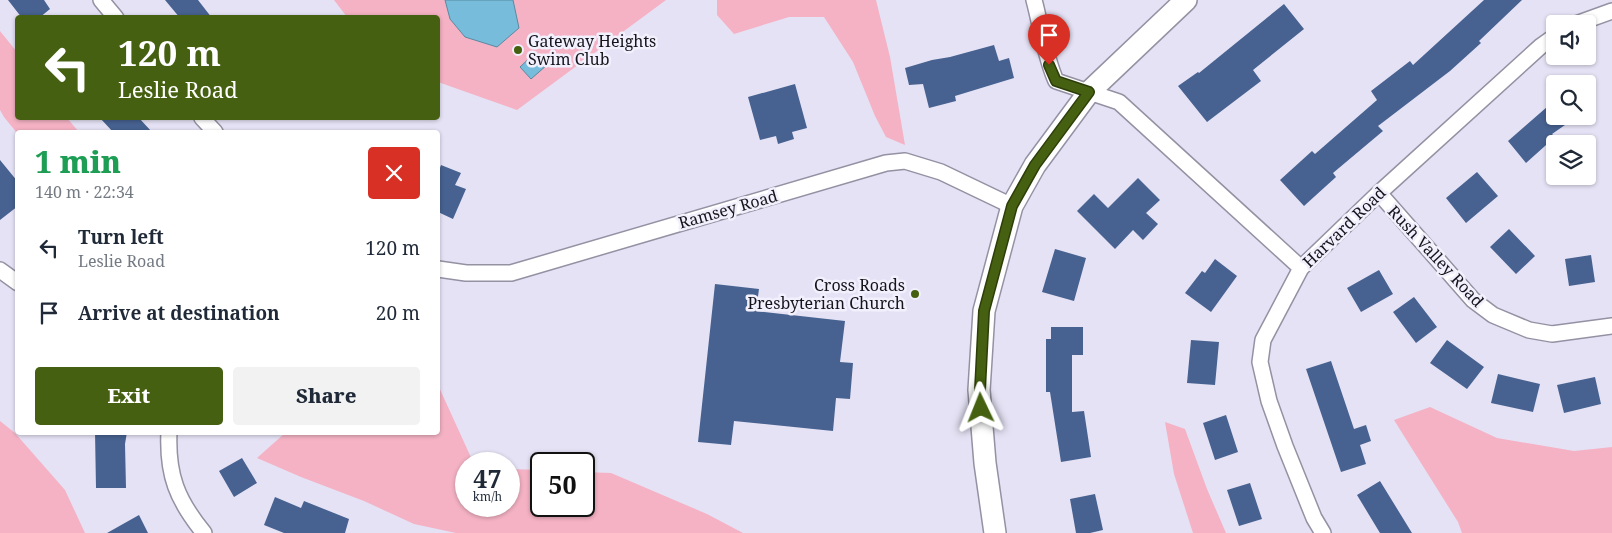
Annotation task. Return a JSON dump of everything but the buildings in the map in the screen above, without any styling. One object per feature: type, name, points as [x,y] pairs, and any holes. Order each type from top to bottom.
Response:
[{"type":"main road","points":[[995,533],[985,463],[980,370],[984,311],[1012,206],[1035,165],[1089,92],[1186,0]]},
{"type":"street","points":[[101,0],[114,15]]},
{"type":"street","points":[[1034,0],[1049,65],[1056,81],[1120,102],[1301,268]]},
{"type":"street","points":[[1596,17],[1612,11]]},
{"type":"street","name":"Harvard Road","points":[[1323,533],[1314,518],[1269,401],[1260,362],[1263,340],[1301,268],[1379,193],[1546,42]]},
{"type":"street","points":[[204,120],[213,130]]},
{"type":"street","name":"Ramsey Road","points":[[440,269],[466,273],[511,273],[886,163],[905,161],[941,172],[1012,206]]},
{"type":"street","name":"Rush Valley Road","points":[[1379,193],[1473,300],[1493,315],[1529,330],[1552,334],[1612,326]]},
{"type":"street","points":[[0,270],[15,281]]},
{"type":"street","points":[[169,435],[168,454],[175,488],[190,516],[204,533]]},
{"type":"shaded area","name":"Gateway Heights Swim Club","points":[[334,0],[666,0],[517,110],[440,83],[440,15],[345,15]]},
{"type":"shaded area","points":[[717,0],[876,0],[890,57],[905,145],[886,137],[875,116],[853,62],[824,17],[789,17],[734,34],[717,15]]},
{"type":"shaded area","points":[[0,31],[15,50],[15,120],[69,120],[77,130],[15,131],[0,110]]},
{"type":"shaded area","points":[[440,389],[469,452],[455,452],[455,517],[520,517],[520,469],[530,470],[530,517],[595,517],[595,472],[611,473],[707,514],[743,533],[456,533],[414,524],[364,501],[257,458],[283,435],[440,435]]},
{"type":"shaded area","points":[[1430,407],[1497,438],[1574,451],[1612,447],[1612,533],[1462,533],[1458,522],[1394,420]]},
{"type":"shaded area","points":[[0,421],[15,433],[65,490],[85,533],[0,533]]},
{"type":"shaded area","points":[[1165,422],[1185,429],[1207,489],[1226,533],[1193,533],[1174,474]]},
{"type":"water","points":[[445,0],[513,0],[519,28],[497,47],[465,37],[450,19]]},
{"type":"water","points":[[536,52],[547,65],[531,79],[520,67]]},
{"type":"place","name":"Gateway Heights Swim Club","points":[[518,50]]},
{"type":"place","name":"Cross Roads Presbyterian Church","points":[[915,294]]},
{"type":"route","points":[[981,408],[980,390],[984,311],[1012,206],[1035,165],[1089,92],[1056,81],[1049,65]]}]
